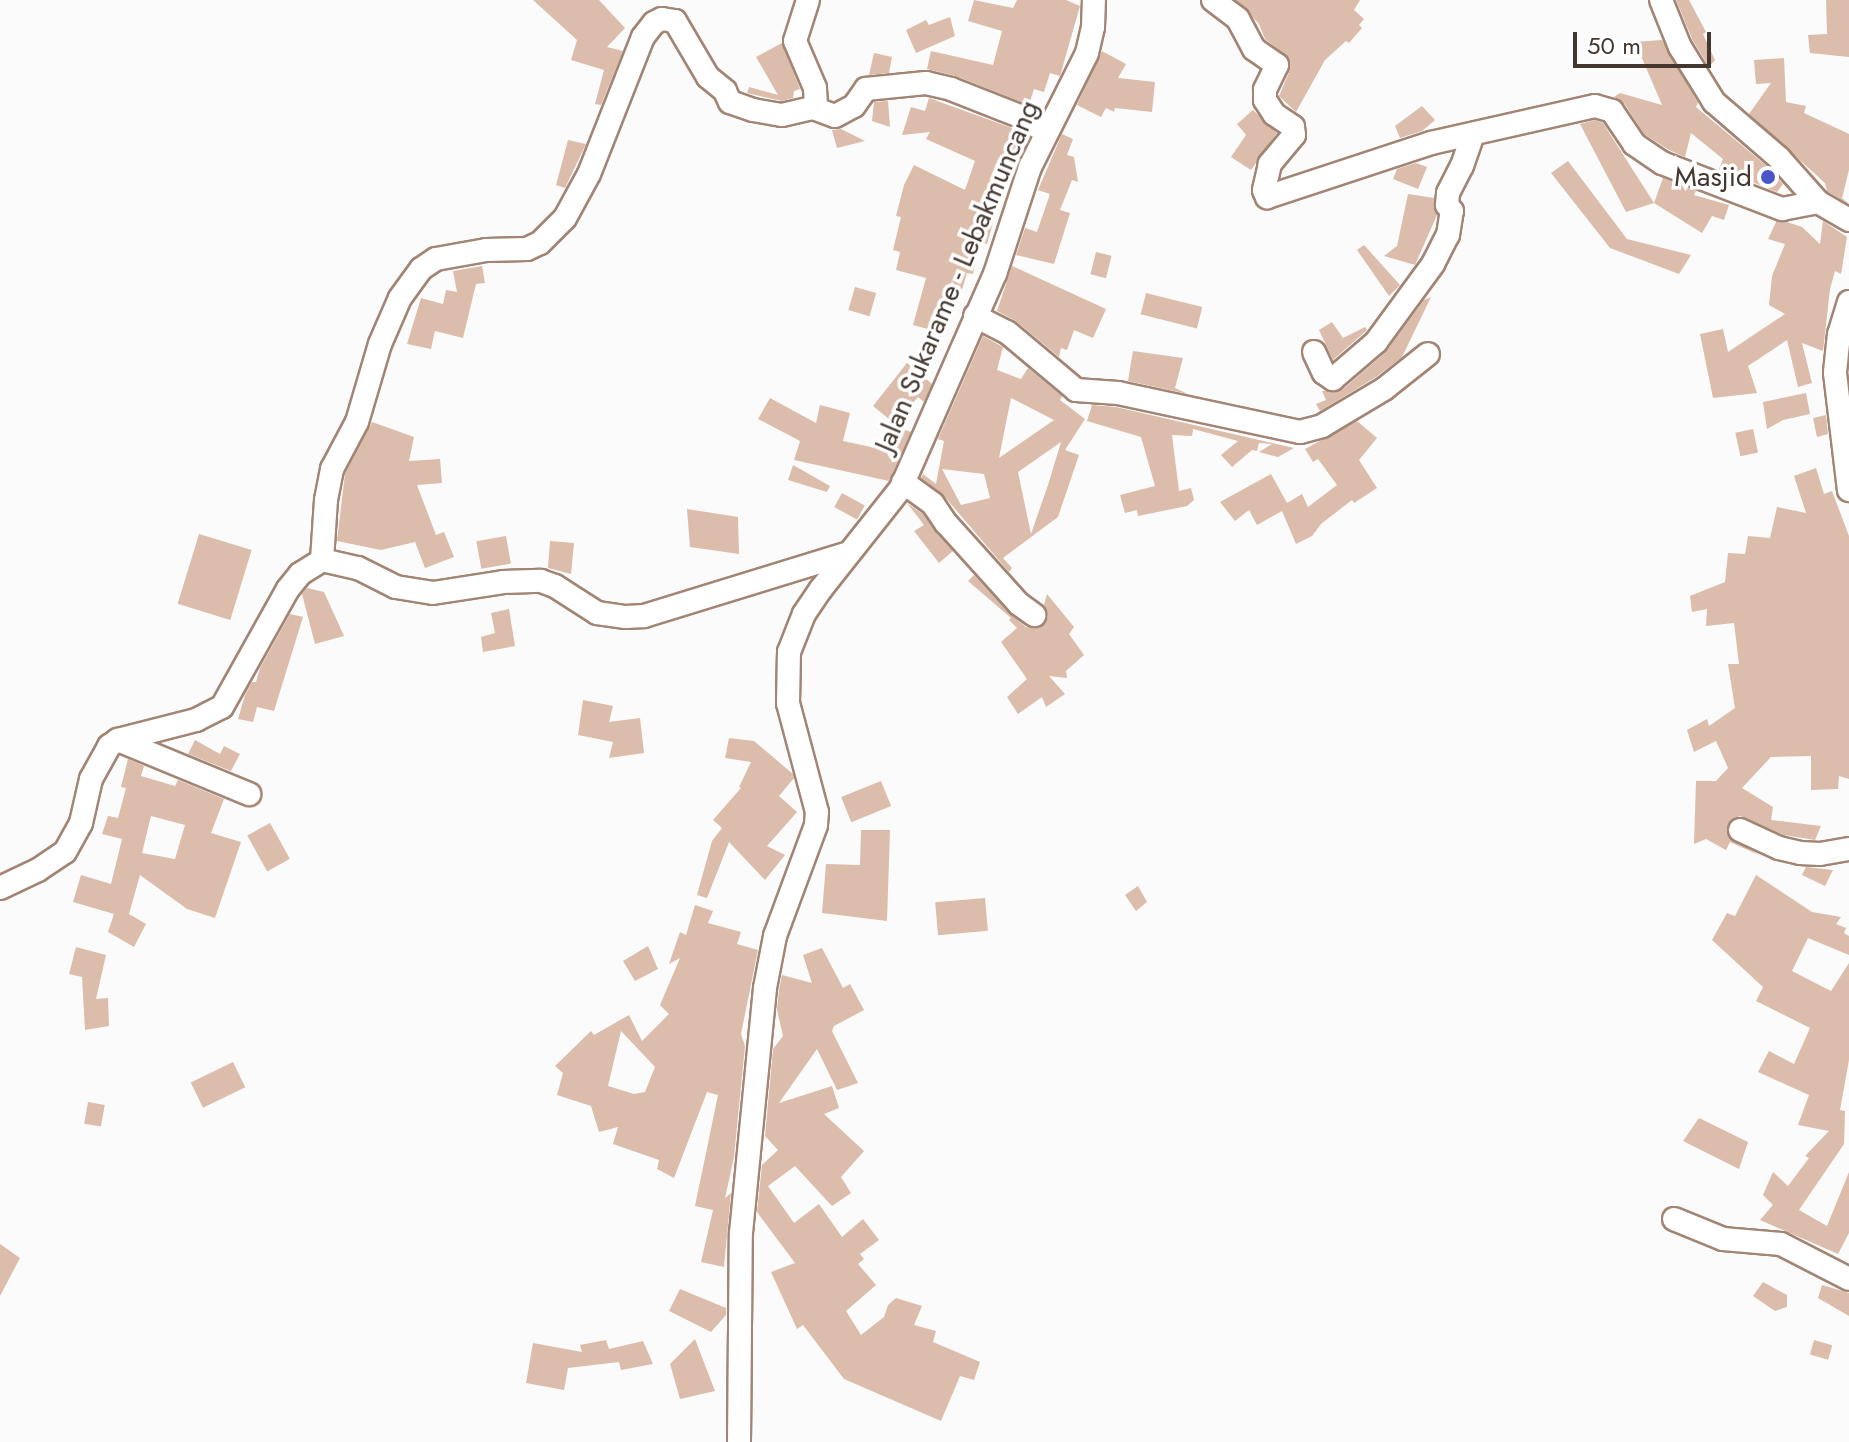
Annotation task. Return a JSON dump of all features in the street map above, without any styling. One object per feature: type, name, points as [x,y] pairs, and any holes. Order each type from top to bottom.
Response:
[{"type":"street","points":[[808,0],[795,41],[815,88],[816,109]]},
{"type":"street","name":"Jalan Sukarame - Lebakmuncang","points":[[739,1442],[740,1245],[765,988],[775,936],[816,825],[817,812],[788,703],[789,652],[804,614],[845,554],[866,535],[903,482],[995,274],[1030,167],[1090,44],[1094,0]]},
{"type":"street","points":[[1213,0],[1238,19],[1254,49],[1277,65],[1265,90],[1265,100],[1274,114],[1293,127],[1294,135],[1270,164],[1264,190],[1267,197],[1431,143],[1603,107],[1616,114],[1639,149],[1662,163],[1772,206],[1796,209],[1818,202]]},
{"type":"street","points":[[1661,0],[1680,47],[1702,88],[1746,133],[1779,158],[1818,202],[1849,220]]},
{"type":"street","points":[[322,560],[330,477],[357,422],[380,344],[400,298],[421,269],[436,259],[486,250],[527,249],[540,243],[565,218],[589,174],[643,37],[654,23],[662,19],[675,21],[708,77],[725,91],[730,102],[782,115],[816,109],[835,116],[854,106],[866,89],[926,83],[951,89],[1027,119],[1046,133]]},
{"type":"street","points":[[1333,379],[1367,353],[1433,264],[1450,223],[1452,211],[1447,205],[1448,193],[1473,134]]},
{"type":"street","points":[[1849,302],[1839,334],[1835,373],[1849,490]]},
{"type":"street","points":[[975,316],[1007,332],[1037,354],[1070,386],[1085,393],[1118,393],[1300,432],[1322,426],[1407,374],[1428,354]]},
{"type":"street","points":[[1314,352],[1324,373],[1333,379],[1348,410]]},
{"type":"street","points":[[903,482],[933,504],[946,523],[1019,604],[1034,615]]},
{"type":"street","points":[[0,888],[38,870],[65,852],[81,823],[100,756],[118,740],[196,720],[222,707],[288,589],[300,574],[322,560],[358,568],[396,587],[433,593],[503,582],[541,581],[597,613],[626,617],[644,616],[845,554]]},
{"type":"street","points":[[118,740],[249,794]]},
{"type":"street","points":[[1740,830],[1779,848],[1800,853],[1820,854],[1849,849]]},
{"type":"street","points":[[1674,1219],[1723,1239],[1781,1244],[1849,1279]]},
{"type":"building","points":[[533,0],[599,0],[625,28],[607,47],[623,51],[601,105],[595,104],[604,70],[571,60],[577,40]]},
{"type":"building","points":[[974,0],[1013,8],[1017,0],[1066,0],[1080,6],[1060,76],[1050,73],[1044,92],[1034,89],[1029,105],[956,76],[927,69],[931,51],[993,65],[1002,31],[968,21]]},
{"type":"building","points":[[1236,0],[1360,0],[1354,10],[1364,19],[1359,25],[1362,28],[1349,43],[1346,41],[1325,60],[1296,112],[1279,96],[1290,70],[1289,58],[1265,39],[1259,24]]},
{"type":"building","points":[[1676,0],[1689,0],[1706,32],[1703,34],[1715,60],[1709,67],[1693,41]]},
{"type":"building","points":[[1826,0],[1849,0],[1849,57],[1810,53],[1808,35],[1827,34]]},
{"type":"building","points":[[950,17],[955,36],[916,53],[906,30],[926,20],[929,25]]},
{"type":"building","points":[[1662,40],[1698,103],[1696,107],[1769,168],[1783,184],[1777,192],[1719,169],[1723,159],[1691,133],[1685,157],[1669,150],[1644,134],[1624,103],[1614,97],[1620,93],[1662,105],[1635,42]]},
{"type":"building","points":[[782,43],[800,89],[794,91],[793,98],[782,101],[747,93],[749,87],[778,95],[756,57]]},
{"type":"building","points":[[1102,51],[1126,64],[1118,78],[1155,82],[1152,112],[1115,108],[1114,112],[1106,108],[1101,117],[1077,105]]},
{"type":"building","points":[[874,53],[892,57],[889,73],[869,75]]},
{"type":"building","points":[[1784,58],[1786,102],[1806,106],[1804,113],[1849,134],[1849,170],[1842,198],[1849,204],[1827,191],[1825,183],[1749,114],[1771,83],[1756,84],[1754,60]]},
{"type":"building","points":[[929,98],[1020,131],[1020,136],[1028,139],[1012,171],[1008,170],[987,244],[980,242],[973,274],[967,273],[958,303],[948,300],[943,320],[931,317],[928,329],[913,325],[926,278],[896,270],[900,252],[893,250],[901,217],[896,216],[904,185],[914,165],[965,190],[975,161],[926,139],[930,132],[902,135],[911,107],[925,111]]},
{"type":"building","points":[[888,101],[890,127],[872,121],[874,102]]},
{"type":"building","points":[[1422,106],[1435,120],[1422,131],[1400,138],[1395,126]]},
{"type":"building","points":[[1253,110],[1277,133],[1251,170],[1231,157],[1246,135],[1237,124]]},
{"type":"building","points":[[1595,120],[1603,123],[1654,203],[1626,212],[1580,124]]},
{"type":"building","points":[[841,129],[865,141],[837,148],[832,130]]},
{"type":"building","points":[[1062,134],[1073,139],[1067,155],[1074,157],[1078,182],[1072,180],[1060,210],[1070,213],[1054,264],[1016,255],[1025,228],[1037,232],[1050,194],[1038,190]]},
{"type":"building","points":[[568,140],[586,144],[565,188],[556,185]]},
{"type":"building","points":[[1568,161],[1627,239],[1691,255],[1679,274],[1610,248],[1551,173]]},
{"type":"building","points":[[1416,163],[1427,167],[1418,189],[1393,179],[1397,169]]},
{"type":"building","points":[[1663,178],[1696,191],[1694,195],[1729,205],[1724,220],[1712,216],[1702,233],[1654,203]]},
{"type":"building","points":[[1408,194],[1434,198],[1437,215],[1415,265],[1384,256],[1397,246]]},
{"type":"building","points":[[1823,221],[1847,237],[1841,274],[1835,271],[1830,289],[1823,351],[1802,343],[1812,383],[1798,387],[1787,340],[1748,366],[1757,393],[1713,398],[1700,334],[1723,329],[1728,352],[1785,314],[1769,305],[1772,276],[1785,244],[1768,239],[1776,222],[1787,222],[1802,227],[1820,244]]},
{"type":"building","points":[[1364,245],[1400,285],[1389,296],[1357,250]]},
{"type":"building","points":[[1096,252],[1112,256],[1106,278],[1090,274]]},
{"type":"building","points":[[482,266],[485,283],[476,284],[463,338],[435,331],[431,349],[407,344],[421,298],[443,304],[446,290],[457,292],[453,271]]},
{"type":"building","points":[[1012,266],[1106,309],[1093,338],[1074,330],[1067,350],[1061,348],[1059,357],[1016,321],[997,311]]},
{"type":"building","points":[[855,287],[876,293],[870,316],[848,310]]},
{"type":"building","points":[[1146,293],[1202,307],[1197,328],[1141,314]]},
{"type":"building","points":[[1431,297],[1402,357],[1376,377],[1320,411],[1316,404],[1326,400],[1322,391],[1342,390],[1385,353],[1424,300]]},
{"type":"building","points":[[1332,322],[1343,338],[1365,327],[1367,330],[1333,360],[1319,330]]},
{"type":"building","points":[[983,336],[1003,347],[997,370],[1021,379],[1028,368],[1062,396],[1060,400],[1085,419],[1065,450],[1079,455],[1058,517],[1003,558],[1012,568],[1009,572],[944,496],[921,478],[923,474],[936,484],[944,441],[938,439]],"holes":[[[1011,398],[1054,420],[999,458]],[[1061,442],[1031,534],[1018,472]],[[942,469],[984,474],[990,498],[961,505]]]},
{"type":"building","points":[[1133,351],[1183,358],[1175,388],[1188,394],[1128,381]]},
{"type":"building","points":[[907,363],[932,384],[924,402],[918,397],[895,424],[873,406]]},
{"type":"building","points":[[1806,393],[1810,414],[1783,420],[1767,429],[1763,402]]},
{"type":"building","points":[[770,398],[816,423],[820,405],[850,413],[843,441],[890,451],[898,427],[911,432],[889,481],[794,460],[800,441],[758,419]]},
{"type":"building","points":[[1092,405],[1116,407],[1294,448],[1278,457],[1259,452],[1272,444],[1259,443],[1257,451],[1252,450],[1232,467],[1221,455],[1238,441],[1193,429],[1192,436],[1172,435],[1179,491],[1191,488],[1194,500],[1187,506],[1138,516],[1137,510],[1125,513],[1120,495],[1155,486],[1141,437],[1087,421]]},
{"type":"building","points":[[1826,415],[1828,434],[1817,437],[1813,418]]},
{"type":"building","points":[[1357,421],[1377,438],[1359,460],[1377,488],[1354,503],[1352,500],[1321,524],[1312,536],[1296,544],[1282,511],[1257,525],[1249,510],[1235,521],[1220,502],[1271,474],[1287,503],[1302,494],[1308,507],[1337,485],[1318,459],[1313,462],[1305,449]]},
{"type":"building","points":[[372,422],[414,437],[409,461],[440,459],[442,483],[417,485],[436,535],[444,532],[454,557],[425,568],[415,542],[381,550],[337,541],[345,474]]},
{"type":"building","points":[[1753,429],[1758,452],[1740,456],[1735,433]]},
{"type":"building","points":[[793,465],[830,486],[827,492],[788,480]]},
{"type":"building","points":[[1816,468],[1824,494],[1832,491],[1849,536],[1849,779],[1839,776],[1838,789],[1811,790],[1811,756],[1771,757],[1742,788],[1773,807],[1771,820],[1821,826],[1815,840],[1784,835],[1740,816],[1728,823],[1728,837],[1761,856],[1730,842],[1726,850],[1706,839],[1694,844],[1696,781],[1716,781],[1728,768],[1716,741],[1694,752],[1687,730],[1707,719],[1709,726],[1735,708],[1728,664],[1739,664],[1734,623],[1706,626],[1707,609],[1692,612],[1690,596],[1725,582],[1728,553],[1745,554],[1748,536],[1770,538],[1777,507],[1806,513],[1794,476]]},
{"type":"building","points":[[842,493],[865,506],[857,520],[834,507]]},
{"type":"building","points":[[907,503],[923,514],[953,551],[939,563],[914,531],[924,525]]},
{"type":"building","points":[[687,509],[738,517],[739,554],[690,547]]},
{"type":"building","points":[[199,534],[252,550],[230,620],[178,604]]},
{"type":"building","points":[[506,536],[511,564],[481,569],[476,541]]},
{"type":"building","points":[[550,541],[574,543],[571,574],[548,568]]},
{"type":"building","points":[[974,575],[1026,627],[1039,628],[1046,623],[1048,616],[1044,605],[1047,594],[1074,627],[1069,634],[1084,655],[1066,671],[1067,678],[1049,676],[1065,694],[1046,707],[1042,697],[1018,714],[1007,697],[1027,679],[1001,642],[1017,628],[1009,620],[1011,618],[968,581]]},
{"type":"building","points":[[307,588],[324,592],[344,636],[315,644],[302,594]]},
{"type":"building","points":[[509,609],[515,646],[483,652],[481,637],[495,633],[491,613]]},
{"type":"building","points":[[290,614],[303,617],[274,711],[257,707],[253,722],[238,719],[245,695],[252,682],[256,682],[260,668]]},
{"type":"building","points":[[583,700],[613,706],[609,722],[640,718],[644,753],[609,758],[613,742],[578,735]]},
{"type":"building","points":[[729,738],[754,741],[793,774],[794,778],[779,796],[797,812],[767,846],[785,855],[765,880],[729,842],[707,898],[697,895],[712,841],[722,828],[713,820],[741,788],[751,762],[725,758]]},
{"type":"building","points":[[195,740],[220,754],[224,746],[240,754],[231,771],[188,754]]},
{"type":"building","points":[[128,759],[144,766],[141,776],[175,786],[178,780],[224,799],[211,833],[241,842],[215,918],[187,909],[140,875],[129,914],[146,924],[134,947],[108,932],[114,914],[73,902],[81,875],[111,884],[122,839],[102,834],[108,816],[118,818],[126,788],[121,787]],"holes":[[[151,816],[185,825],[175,859],[142,853]]]},
{"type":"building","points":[[881,781],[891,806],[851,822],[841,797]]},
{"type":"building","points":[[270,823],[290,859],[267,871],[247,836]]},
{"type":"building","points":[[861,830],[890,830],[887,921],[822,913],[826,864],[860,865]]},
{"type":"building","points":[[1806,867],[1833,870],[1825,886],[1802,875]]},
{"type":"building","points":[[1756,875],[1812,912],[1841,917],[1836,924],[1846,928],[1844,933],[1849,936],[1849,955],[1808,938],[1792,971],[1831,991],[1849,963],[1849,1060],[1840,1110],[1845,1111],[1844,1144],[1799,1210],[1827,1226],[1849,1172],[1849,1233],[1838,1254],[1760,1220],[1773,1205],[1763,1195],[1773,1172],[1788,1186],[1809,1158],[1805,1156],[1829,1131],[1798,1125],[1809,1095],[1758,1072],[1769,1051],[1794,1064],[1810,1028],[1756,1001],[1763,987],[1712,940],[1727,913],[1735,916]]},
{"type":"building","points":[[1138,886],[1147,902],[1136,911],[1125,895]]},
{"type":"building","points":[[985,898],[988,931],[938,935],[935,902]]},
{"type":"building","points":[[695,905],[713,911],[708,923],[741,932],[737,944],[758,950],[741,1034],[745,1046],[734,1157],[725,1198],[731,1193],[724,1267],[701,1262],[713,1210],[695,1206],[718,1095],[707,1092],[674,1178],[657,1169],[659,1160],[613,1144],[618,1127],[599,1132],[591,1106],[557,1095],[563,1073],[555,1066],[591,1031],[594,1035],[629,1015],[642,1041],[669,1014],[660,1005],[680,958],[669,964],[680,932],[686,935]],"holes":[[[621,1031],[655,1067],[645,1092],[634,1094],[608,1086]]]},
{"type":"building","points":[[648,946],[658,969],[635,981],[623,961]]},
{"type":"building","points":[[76,947],[106,955],[96,999],[108,998],[109,1026],[85,1030],[82,977],[69,974]]},
{"type":"building","points":[[822,948],[843,988],[850,984],[864,1010],[834,1026],[832,1031],[858,1083],[837,1090],[817,1049],[779,1103],[832,1086],[839,1108],[824,1114],[864,1151],[841,1177],[851,1193],[832,1206],[795,1166],[768,1186],[794,1223],[819,1204],[842,1237],[863,1219],[879,1240],[860,1254],[864,1259],[858,1264],[876,1285],[846,1311],[861,1335],[884,1317],[888,1305],[896,1298],[922,1306],[914,1325],[936,1331],[933,1342],[980,1362],[974,1380],[960,1376],[941,1421],[844,1379],[803,1325],[797,1329],[771,1272],[795,1263],[757,1212],[762,1165],[778,1150],[765,1136],[773,1049],[783,1036],[777,1010],[779,990],[782,975],[812,983],[803,955]]},
{"type":"building","points":[[233,1062],[245,1087],[203,1108],[191,1083]]},
{"type":"building","points":[[88,1102],[105,1105],[101,1127],[84,1124]]},
{"type":"building","points":[[1699,1118],[1748,1142],[1739,1169],[1683,1141]]},
{"type":"building","points":[[0,1244],[20,1258],[0,1296]]},
{"type":"building","points":[[1763,1282],[1787,1295],[1787,1307],[1775,1311],[1753,1296]]},
{"type":"building","points":[[1822,1285],[1849,1293],[1849,1316],[1818,1298]]},
{"type":"building","points":[[680,1289],[726,1308],[726,1315],[711,1332],[669,1311]]},
{"type":"building","points":[[695,1339],[715,1391],[680,1399],[670,1364]]},
{"type":"building","points":[[606,1340],[609,1349],[643,1341],[653,1364],[621,1370],[619,1362],[568,1368],[564,1390],[526,1383],[533,1343],[582,1352],[580,1345]]},
{"type":"building","points":[[1814,1340],[1832,1345],[1828,1360],[1810,1354]]},
{"type":"place","name":"Masjid","points":[[1768,177]]}]
